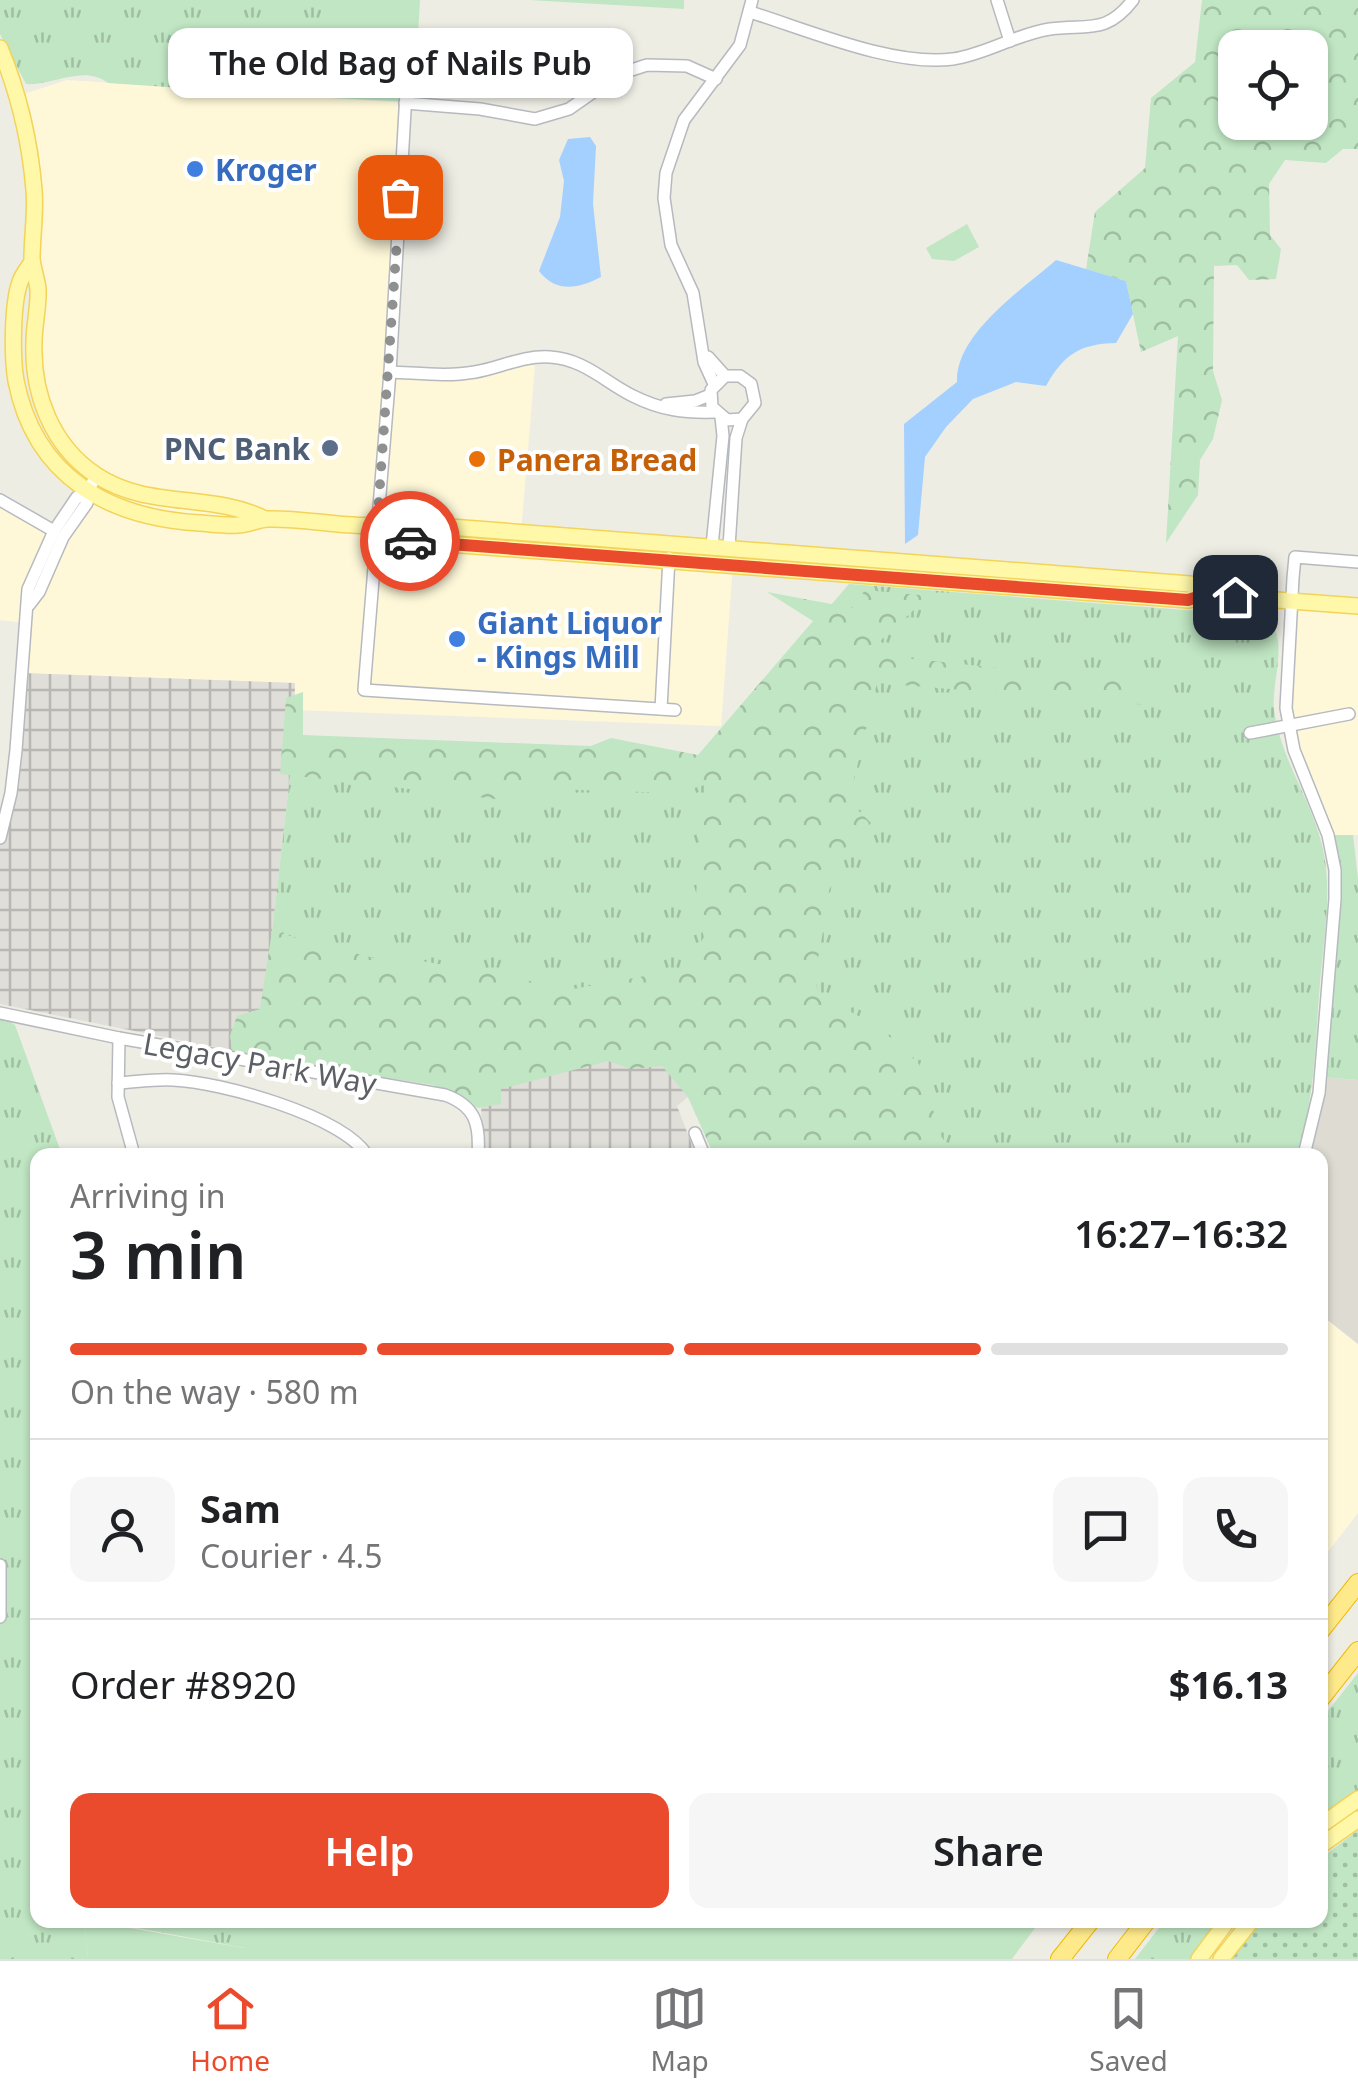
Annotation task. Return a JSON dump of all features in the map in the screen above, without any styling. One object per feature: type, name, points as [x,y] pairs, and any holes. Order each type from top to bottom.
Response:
[{"type":"highway","points":[[1328,1621],[1358,1583]]},
{"type":"highway","points":[[1328,1689],[1358,1651]]},
{"type":"highway","points":[[1060,1959],[1085,1928]]},
{"type":"highway","points":[[1117,1959],[1142,1928]]},
{"type":"main road","points":[[0,48],[18,96],[30,153],[35,194],[32,262],[38,287],[34,343],[40,397],[60,440],[96,476],[151,498],[240,506],[265,519]]},
{"type":"main road","points":[[32,262],[20,282],[12,344],[18,388],[37,436],[86,494],[142,516],[239,526],[265,519],[377,527],[398,523],[720,546],[1190,584],[1207,594]]},
{"type":"main road","points":[[377,527],[395,540],[1188,600],[1207,594],[1358,606]]},
{"type":"main road","points":[[1328,1820],[1358,1799]]},
{"type":"main road","points":[[1328,1840],[1358,1819]]},
{"type":"main road","points":[[1199,1959],[1222,1928]]},
{"type":"main road","points":[[1222,1959],[1246,1928]]},
{"type":"street","points":[[997,0],[1010,42]]},
{"type":"street","points":[[720,546],[723,436],[693,293],[670,245],[664,198],[672,149],[684,120],[740,44],[751,6],[890,55],[924,61],[955,59],[1050,29],[1104,26],[1120,16],[1132,0]]},
{"type":"street","points":[[409,41],[390,372],[364,690],[668,710],[669,558]]},
{"type":"street","points":[[405,103],[535,118],[569,108],[618,74],[647,65],[688,66],[716,79]]},
{"type":"street","points":[[703,352],[726,376]]},
{"type":"street","points":[[390,372],[452,375],[550,357],[593,370],[650,404],[742,419]]},
{"type":"street","points":[[650,404],[679,404],[712,390],[726,376],[740,376],[755,390],[754,408],[742,419],[736,438],[720,546]]},
{"type":"street","points":[[28,605],[87,503],[86,494],[96,476]]},
{"type":"street","points":[[0,838],[13,774],[28,588],[54,531],[77,497],[86,494]]},
{"type":"street","points":[[0,500],[54,531]]},
{"type":"street","points":[[1306,1148],[1320,1093],[1335,870],[1328,835],[1288,726],[1286,672],[1291,601],[1295,557],[1358,562]]},
{"type":"street","points":[[1250,733],[1349,714]]},
{"type":"street","name":"Legacy Park Way","points":[[0,1012],[118,1038],[445,1095],[472,1110],[477,1122],[478,1148]]},
{"type":"street","points":[[118,1038],[118,1083],[132,1148]]},
{"type":"street","points":[[118,1083],[178,1080],[266,1098],[344,1131],[363,1148]]},
{"type":"street","points":[[695,1133],[701,1148]]},
{"type":"street","points":[[0,1564],[0,1618]]},
{"type":"shaded area","points":[[67,80],[405,103],[390,371],[535,365],[521,532],[378,527],[395,540],[733,564],[721,726],[294,710],[294,683],[22,673],[26,623],[0,620],[0,500],[63,537],[96,476],[81,462],[40,397],[34,221],[18,96]]},
{"type":"shaded area","points":[[1291,601],[1358,606],[1358,835],[1328,835],[1288,725]]},
{"type":"shaded area","points":[[22,673],[295,683],[294,741],[258,1056],[0,1004],[0,838]]},
{"type":"shaded area","points":[[664,1043],[688,1097],[677,1106],[693,1148],[482,1148],[481,1090]]},
{"type":"shaded area","points":[[1321,1077],[1358,1080],[1358,1344],[1328,1320],[1328,1148],[1306,1148]]},
{"type":"shaded area","points":[[1328,1320],[1358,1344],[1358,1513],[1328,1552]]},
{"type":"green space","points":[[0,0],[339,0],[332,98],[108,83],[88,75],[26,84],[0,34]]},
{"type":"green space","points":[[331,0],[360,0],[341,83],[326,71]]},
{"type":"green space","points":[[339,0],[420,0],[414,102],[332,98]]},
{"type":"green space","points":[[529,0],[684,0],[684,9]]},
{"type":"green space","points":[[1202,0],[1358,0],[1358,149],[1343,149],[1326,163],[1285,160],[1269,184],[1270,235],[1281,249],[1276,279],[1249,280],[1237,265],[1214,266],[1213,371],[1222,400],[1213,439],[1200,460],[1198,495],[1166,543],[1178,336],[1141,352],[1126,281],[1086,269],[1095,212],[1145,168],[1151,98],[1195,62]]},
{"type":"green space","points":[[967,224],[979,247],[954,261],[932,259],[926,248]]},
{"type":"green space","points":[[849,584],[1263,616],[1277,634],[1277,727],[1317,827],[1327,879],[1314,1069],[1298,1148],[711,1148],[664,1043],[258,1056],[294,741],[700,758]]},
{"type":"green space","points":[[865,590],[929,596],[866,654],[1152,684],[1148,705],[877,683],[849,801],[871,823],[837,856],[814,980],[820,994],[881,1029],[919,1064],[941,1136],[949,1148],[711,1148],[688,1097],[662,1066],[631,1069],[608,1061],[501,1089],[501,1104],[478,1108],[433,1085],[233,1054],[230,1036],[237,1016],[260,1009],[272,931],[403,966],[417,960],[573,989],[684,969],[704,937],[695,907],[705,785],[677,793],[546,789],[513,801],[280,774],[286,698],[303,692],[303,735],[591,746],[611,738],[698,755],[813,621],[767,592],[853,608]]},
{"type":"green space","points":[[1328,835],[1353,835],[1358,879],[1358,1080],[1321,1077],[1335,899]]},
{"type":"green space","points":[[0,1016],[15,1025],[59,1148],[30,1148],[30,1928],[85,1928],[88,1959],[0,1959]]},
{"type":"green space","points":[[1310,1104],[1298,1148],[1283,1148]]},
{"type":"green space","points":[[1358,1673],[1358,1792],[1328,1812],[1328,1711]]},
{"type":"green space","points":[[1358,1830],[1358,1959],[1230,1959],[1255,1928],[1328,1928],[1328,1853]]},
{"type":"green space","points":[[85,1928],[130,1928],[244,1948],[260,1928],[1035,1928],[1012,1959],[88,1959]]},
{"type":"green space","points":[[138,1928],[260,1928],[245,1948]]},
{"type":"green space","points":[[1159,1928],[1216,1928],[1191,1959],[1135,1959]]},
{"type":"water","points":[[590,137],[596,146],[593,204],[601,277],[576,286],[560,286],[539,271],[560,217],[564,181],[559,160],[568,139]]},
{"type":"water","points":[[1056,260],[1126,281],[1133,314],[1116,343],[1074,353],[1059,366],[1046,386],[1016,382],[973,399],[925,457],[918,535],[905,544],[904,424],[957,382],[959,364],[979,330]]},
{"type":"way so far","points":[[400,197],[377,527],[395,540],[410,541]]},
{"type":"place","name":"Kroger","points":[[195,169]]},
{"type":"place","name":"The Old Bag of Nails Pub","points":[[400,197]]},
{"type":"place","name":"PNC Bank","points":[[330,448]]},
{"type":"place","name":"Panera Bread","points":[[477,459]]},
{"type":"place","name":"Giant Liquor - Kings Mill","points":[[457,639]]},
{"type":"route","points":[[410,541],[1188,600],[1207,594],[1235,597]]}]
